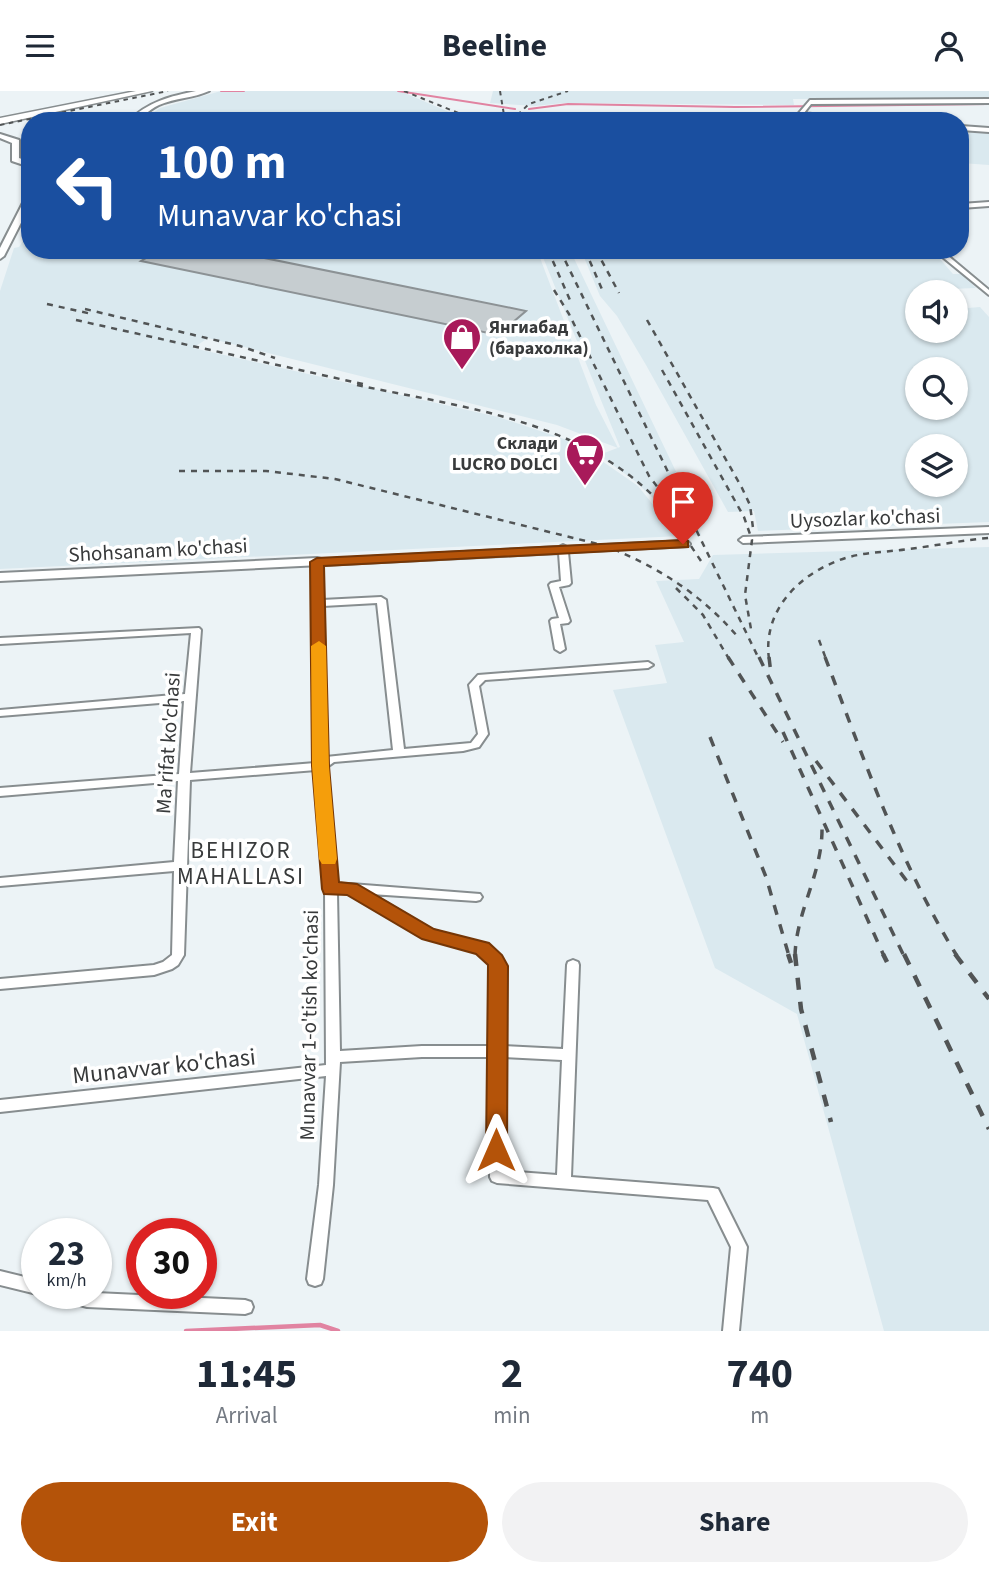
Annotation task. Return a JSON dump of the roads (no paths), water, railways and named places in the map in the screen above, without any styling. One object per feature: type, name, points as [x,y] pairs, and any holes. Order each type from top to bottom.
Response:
[{"type":"highway","points":[[32,112],[127,91]]},
{"type":"highway","points":[[37,112],[148,91]]},
{"type":"highway","points":[[0,119],[21,114]]},
{"type":"highway","points":[[0,119],[21,115]]},
{"type":"street","points":[[141,112],[164,102],[206,91]]},
{"type":"street","points":[[802,112],[806,106],[989,101]]},
{"type":"street","points":[[969,129],[989,130]]},
{"type":"street","points":[[0,136],[16,142],[15,159],[21,161]]},
{"type":"street","points":[[969,205],[989,204]]},
{"type":"street","points":[[0,255],[21,214]]},
{"type":"street","points":[[948,259],[989,293]]},
{"type":"street","name":"Uysozlar ko'chasi","points":[[743,540],[989,530]]},
{"type":"street","points":[[317,562],[685,544]]},
{"type":"street","points":[[560,649],[555,621],[565,621],[554,585],[566,583],[563,548]]},
{"type":"street","name":"Shohsanam ko'chasi","points":[[0,577],[317,562]]},
{"type":"street","name":"Munavvar 1-o'tish ko'chasi","points":[[315,1279],[326,1185],[333,1064],[331,889],[321,766],[317,562]]},
{"type":"street","points":[[318,603],[381,600],[399,754]]},
{"type":"street","name":"Ma'rifat ko'chasi","points":[[0,641],[194,628],[179,866],[178,955],[172,964],[154,970],[0,984]]},
{"type":"street","points":[[0,792],[321,766],[331,759],[475,745],[483,731],[474,684],[482,677],[648,665]]},
{"type":"street","points":[[0,713],[189,697]]},
{"type":"street","points":[[0,882],[179,866]]},
{"type":"street","points":[[351,888],[428,934],[475,946],[490,953],[499,966],[497,1177],[564,1180],[713,1194],[739,1247],[731,1331]]},
{"type":"street","points":[[331,889],[351,888],[476,898]]},
{"type":"street","points":[[564,1180],[573,965]]},
{"type":"street","name":"Munavvar ko'chasi","points":[[0,1106],[437,1049],[497,1049],[568,1055]]},
{"type":"street","points":[[0,1278],[21,1283]]},
{"type":"street","points":[[112,1301],[245,1307]]},
{"type":"waterway","points":[[221,91],[244,91]]},
{"type":"waterway","points":[[398,91],[515,109]]},
{"type":"waterway","points":[[529,109],[568,104],[735,107],[989,104]]},
{"type":"waterway","points":[[186,1331],[320,1325],[338,1331]]},
{"type":"railway","points":[[64,112],[168,91]]},
{"type":"railway","points":[[404,91],[456,112]]},
{"type":"railway","points":[[500,91],[504,112]]},
{"type":"railway","points":[[521,112],[529,104],[568,91]]},
{"type":"railway","points":[[0,125],[21,121]]},
{"type":"railway","points":[[552,259],[570,300]]},
{"type":"railway","points":[[564,259],[759,659]]},
{"type":"railway","points":[[589,259],[604,294]]},
{"type":"railway","points":[[601,259],[619,293]]},
{"type":"railway","points":[[554,290],[569,314],[649,476],[662,493]]},
{"type":"railway","points":[[47,304],[92,314]]},
{"type":"railway","points":[[85,309],[240,346],[275,358]]},
{"type":"railway","points":[[76,320],[367,385]]},
{"type":"railway","points":[[647,320],[742,488],[750,505],[753,528]]},
{"type":"railway","points":[[662,370],[744,517],[752,540],[745,595],[751,629]]},
{"type":"railway","points":[[357,385],[509,418],[546,430],[581,446],[615,465],[646,489],[669,514],[701,561]]},
{"type":"railway","points":[[179,471],[266,471],[335,479],[606,546],[678,583],[709,608],[738,637]]},
{"type":"railway","points":[[769,657],[772,623],[779,608],[789,594],[816,571],[856,555],[989,538]]},
{"type":"railway","points":[[676,588],[703,615],[729,659]]},
{"type":"railway","points":[[819,640],[826,659]]},
{"type":"railway","points":[[728,657],[783,742]]},
{"type":"railway","points":[[759,657],[904,956]]},
{"type":"railway","points":[[769,657],[771,674]]},
{"type":"railway","points":[[825,657],[900,847],[957,956]]},
{"type":"railway","points":[[783,732],[884,956]]},
{"type":"railway","points":[[710,737],[766,877],[789,956]]},
{"type":"railway","points":[[816,761],[909,884]]},
{"type":"railway","points":[[795,955],[796,939],[818,860],[822,827]]},
{"type":"railway","points":[[788,954],[791,963]]},
{"type":"railway","points":[[904,954],[989,1129]]},
{"type":"railway","points":[[955,954],[989,999]]},
{"type":"railway","points":[[795,955],[801,1009],[831,1122]]},
{"type":"railway","points":[[884,956],[887,962]]},
{"type":"place","name":"Янгиабад (барахолка)","points":[[462,371]]},
{"type":"place","name":"Склади LUCRO DOLCI","points":[[585,487]]},
{"type":"district","name":"BEHIZOR MAHALLASI","points":[[241,863]]}]
